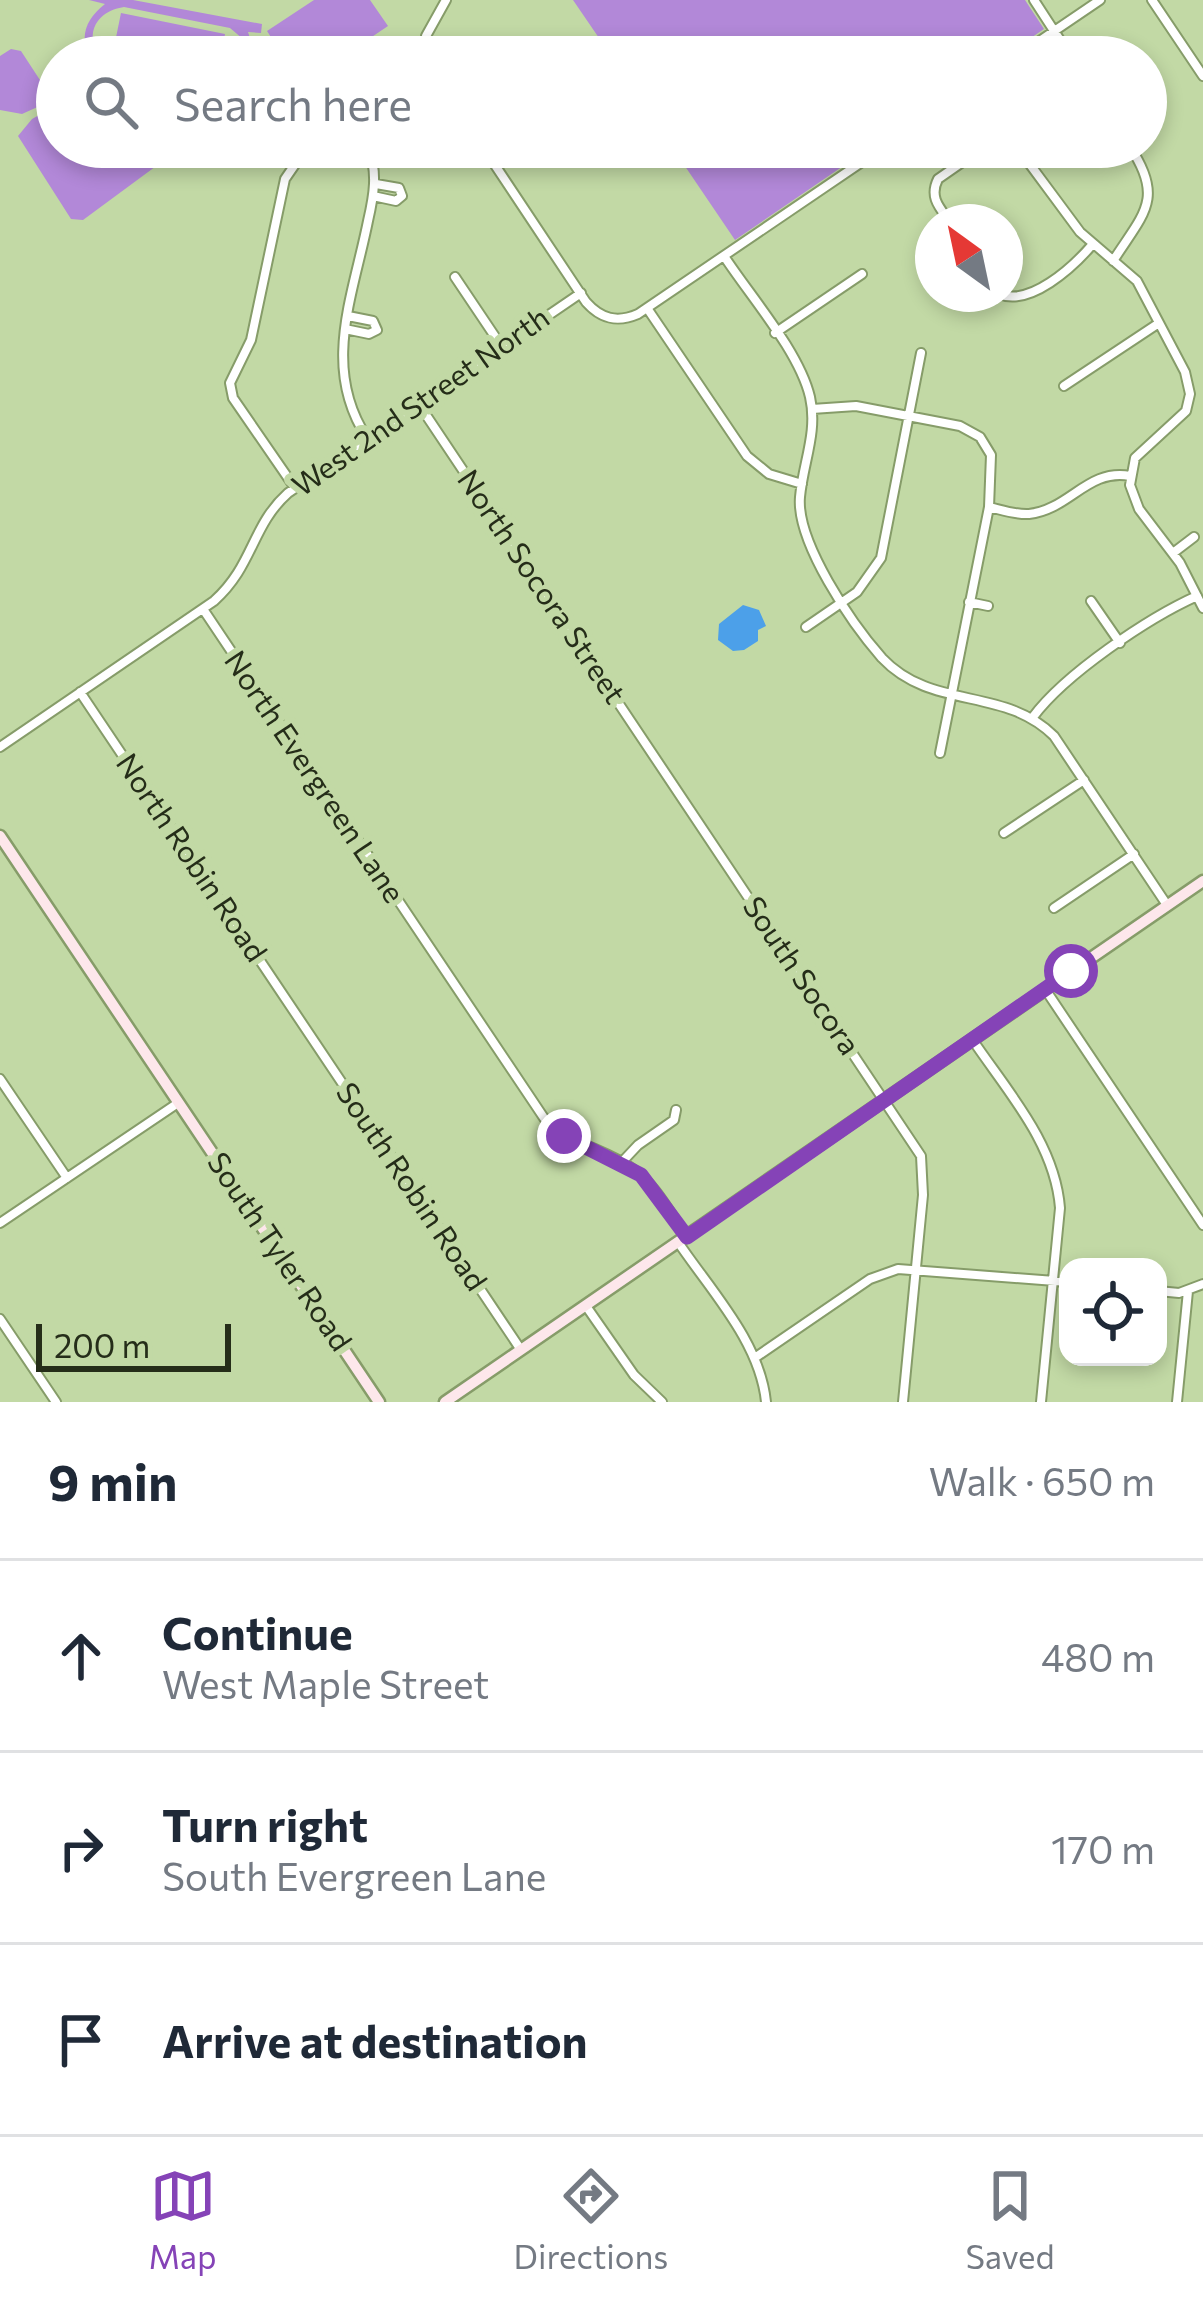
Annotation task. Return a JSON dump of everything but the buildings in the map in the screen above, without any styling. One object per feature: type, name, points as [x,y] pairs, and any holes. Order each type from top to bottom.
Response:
[{"type":"main road","name":"South Tyler Road","points":[[0,836],[376,1397]]},
{"type":"main road","points":[[445,1402],[1203,880]]},
{"type":"main road","points":[[376,1397],[389,1402]]},
{"type":"street","points":[[426,36],[446,0]]},
{"type":"street","points":[[1034,0],[1058,36]]},
{"type":"street","points":[[1048,36],[1100,0]]},
{"type":"street","points":[[1152,0],[1203,76]]},
{"type":"street","points":[[293,168],[285,179],[251,340],[231,373],[233,398],[295,488]]},
{"type":"street","points":[[367,438],[341,377],[345,329],[375,184],[372,168]]},
{"type":"street","points":[[497,168],[594,310],[608,318],[628,319],[853,168]]},
{"type":"street","points":[[937,204],[938,178],[953,168]]},
{"type":"street","points":[[1031,168],[1093,244],[1137,281],[1185,372],[1190,397],[1179,421],[1140,451],[1130,476],[1139,509],[1173,553],[1203,608]]},
{"type":"street","points":[[1113,261],[1151,195],[1143,168]]},
{"type":"street","points":[[373,196],[396,201],[402,196],[399,188],[375,184]]},
{"type":"street","points":[[1023,295],[1079,260],[1093,244]]},
{"type":"street","points":[[724,256],[805,380],[813,430],[800,509],[805,539],[843,601],[893,669],[927,690],[1016,709],[1054,736],[1167,905]]},
{"type":"street","points":[[775,332],[862,274]]},
{"type":"street","points":[[455,277],[502,346]]},
{"type":"street","name":"West 2nd Street North","points":[[0,746],[202,609],[238,578],[269,512],[295,488],[581,293]]},
{"type":"street","points":[[647,308],[746,456],[770,474],[802,484]]},
{"type":"street","points":[[345,329],[369,334],[377,330],[373,321],[348,316]]},
{"type":"street","points":[[1064,386],[1159,323]]},
{"type":"street","points":[[806,628],[866,583],[881,558],[921,353]]},
{"type":"street","name":"North Socora Street","points":[[418,403],[663,770]]},
{"type":"street","points":[[812,409],[856,406],[910,416],[960,426],[987,444],[993,462],[989,507],[940,754]]},
{"type":"street","points":[[989,507],[1028,514],[1054,506],[1103,475],[1130,476]]},
{"type":"street","points":[[1173,553],[1194,537]]},
{"type":"street","points":[[1033,717],[1063,684],[1198,596]]},
{"type":"street","points":[[969,602],[988,606]]},
{"type":"street","points":[[1091,602],[1120,644]]},
{"type":"street","name":"North Evergreen Lane","points":[[202,609],[544,1118],[581,1146],[622,1162],[650,1184],[756,1357]]},
{"type":"street","name":"North Robin Road","points":[[80,692],[302,1023]]},
{"type":"street","name":"South Socora","points":[[663,770],[921,1156],[924,1171],[903,1402]]},
{"type":"street","points":[[1004,833],[1084,780]]},
{"type":"street","points":[[1054,908],[1134,854]]},
{"type":"street","points":[[1045,989],[1203,1225]]},
{"type":"street","name":"South Robin Road","points":[[302,1023],[521,1350]]},
{"type":"street","points":[[972,1039],[1049,1156],[1060,1208],[1041,1402]]},
{"type":"street","points":[[0,1079],[67,1178]]},
{"type":"street","points":[[0,1223],[178,1102]]},
{"type":"street","points":[[622,1162],[638,1144],[674,1120],[676,1110]]},
{"type":"street","points":[[766,1402],[756,1357],[870,1280],[916,1268],[1059,1281]]},
{"type":"street","points":[[1167,1291],[1188,1291],[1203,1284]]},
{"type":"street","points":[[1177,1402],[1188,1291]]},
{"type":"street","points":[[586,1306],[634,1375],[662,1402]]},
{"type":"street","points":[[0,1319],[56,1402]]},
{"type":"shaded area","points":[[89,0],[133,0],[262,24],[261,33],[239,36],[230,28],[124,7],[100,18],[93,36],[85,36],[86,28],[105,4]]},
{"type":"shaded area","points":[[314,0],[370,0],[388,26],[373,36],[270,36],[267,31]]},
{"type":"shaded area","points":[[573,0],[1025,0],[1044,29],[1034,36],[598,36]]},
{"type":"shaded area","points":[[121,13],[225,34],[225,36],[116,36]]},
{"type":"shaded area","points":[[11,49],[21,51],[36,74],[36,108],[22,114],[0,110],[0,56]]},
{"type":"shaded area","points":[[36,117],[36,164],[18,136]]},
{"type":"shaded area","points":[[38,168],[154,168],[83,220],[71,219]]},
{"type":"shaded area","points":[[686,168],[840,168],[735,240]]},
{"type":"water","points":[[743,605],[759,610],[766,626],[758,630],[758,641],[733,651],[718,640],[719,624]]},
{"type":"route","points":[[564,1136],[641,1175],[687,1237],[1071,971]]}]
